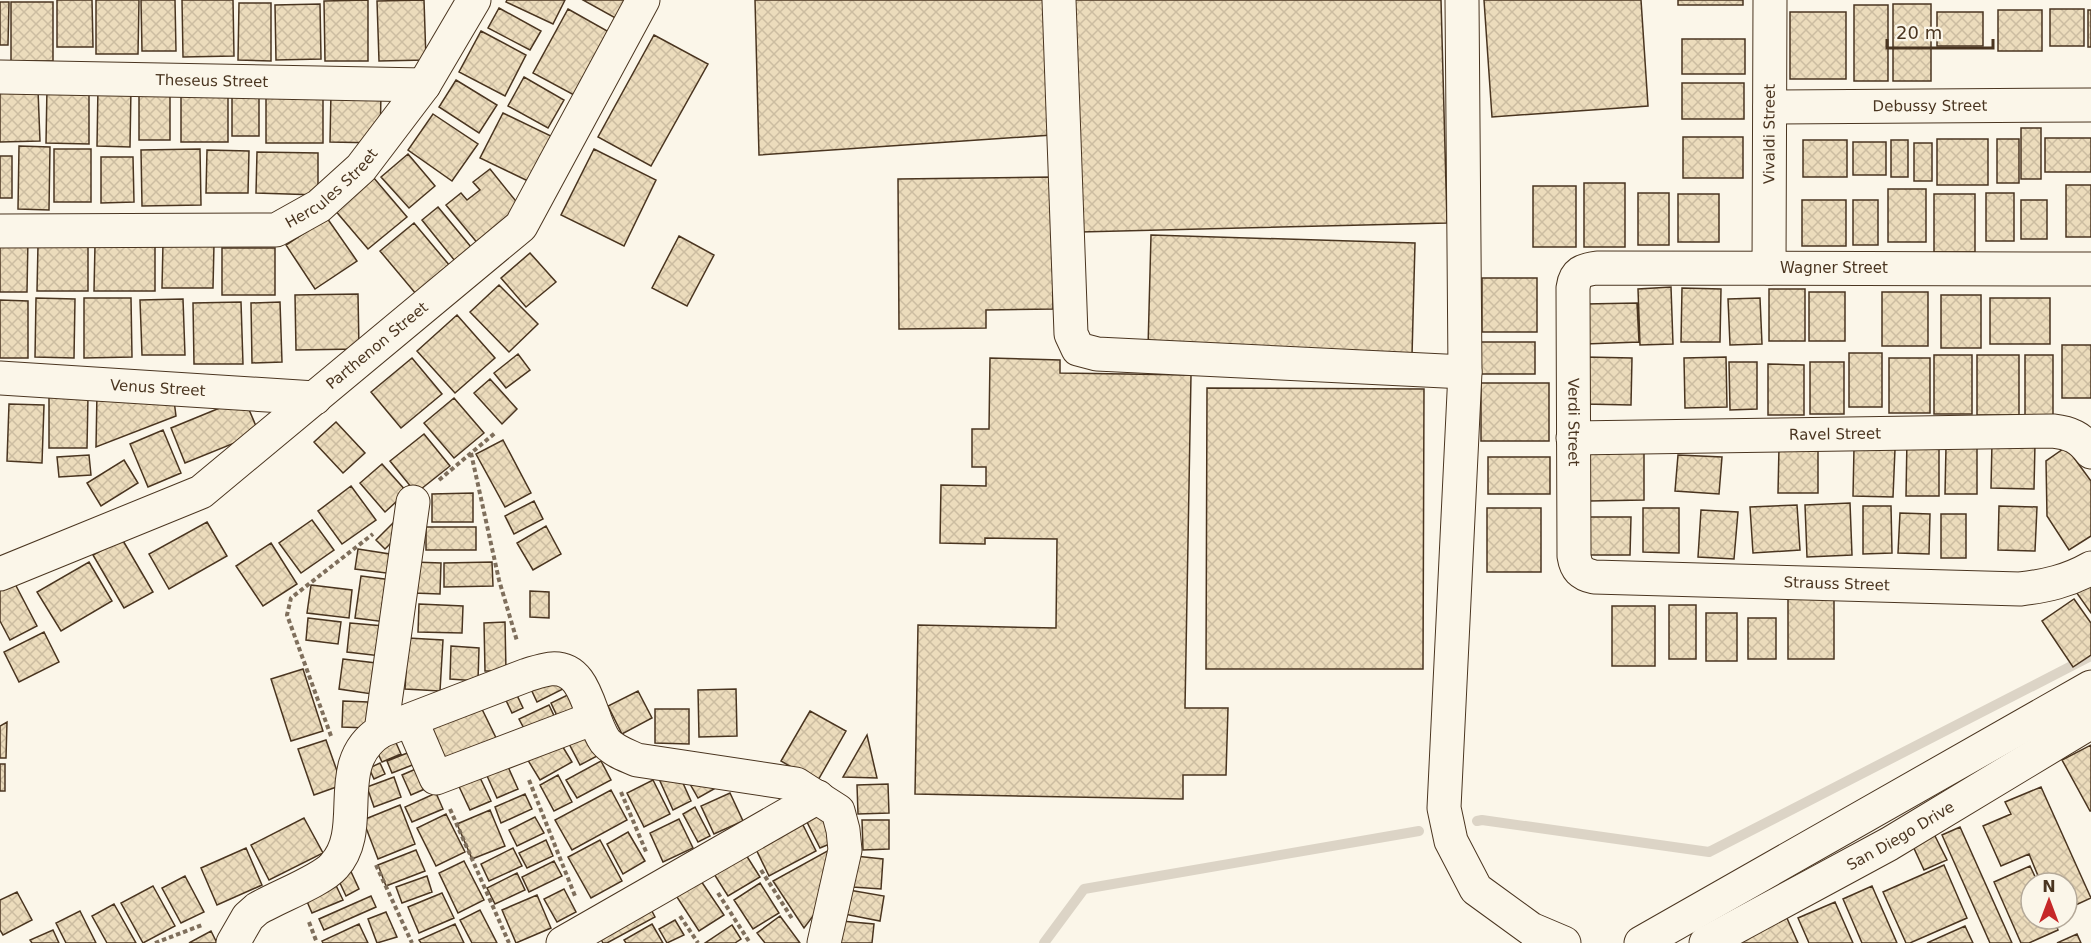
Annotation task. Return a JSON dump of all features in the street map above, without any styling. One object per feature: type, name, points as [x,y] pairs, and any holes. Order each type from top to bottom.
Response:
[{"type":"street","name":"Hercules Street","points":[[0,231],[276,231],[319,206],[361,168],[424,85],[474,0]]},
{"type":"street","name":"Parthenon Street","points":[[0,574],[201,492],[521,226],[644,0]]},
{"type":"street","points":[[1059,0],[1071,334],[1078,349],[1097,354],[1465,372]]},
{"type":"street","points":[[1462,0],[1465,372],[1444,808],[1451,841],[1476,889],[1531,929],[1563,943]]},
{"type":"street","name":"Vivaldi Street","points":[[1769,268],[1770,0]]},
{"type":"street","name":"Theseus Street","points":[[0,76],[424,85]]},
{"type":"street","name":"Debussy Street","points":[[1770,107],[2091,105]]},
{"type":"street","name":"Wagner Street","points":[[1578,273],[1597,268],[2091,269]]},
{"type":"street","name":"Verdi Street","points":[[1578,273],[1574,279],[1573,288],[1573,438],[1574,556],[1580,571]]},
{"type":"street","name":"Venus Street","points":[[0,378],[315,398]]},
{"type":"street","name":"Ravel Street","points":[[1573,438],[2053,431],[2067,433],[2078,438],[2091,452]]},
{"type":"street","points":[[413,502],[396,726],[436,778],[594,718]]},
{"type":"street","name":"Strauss Street","points":[[1580,571],[1594,577],[2020,589],[2057,583],[2091,568]]},
{"type":"street","points":[[232,943],[248,917],[257,909],[323,875],[334,867],[344,853],[348,833],[353,770],[368,740],[396,726],[527,675],[551,669],[568,672],[578,679],[605,741],[618,752],[637,760],[796,784],[838,811],[843,830],[844,850],[824,943]]},
{"type":"street","points":[[1641,943],[2091,687]]},
{"type":"street","name":"San Diego Drive","points":[[1706,943],[1889,844],[2091,722]]},
{"type":"street","points":[[575,936],[818,797]]},
{"type":"path","points":[[332,740],[287,615],[291,598],[413,502],[495,433]]},
{"type":"path","points":[[471,453],[499,580],[527,675]]},
{"type":"path","points":[[517,747],[575,936]]},
{"type":"path","points":[[618,752],[610,767],[661,887]]},
{"type":"path","points":[[436,778],[509,943]]},
{"type":"path","points":[[348,833],[372,857],[412,943]]},
{"type":"path","points":[[742,841],[796,924]]},
{"type":"path","points":[[699,865],[750,943]]},
{"type":"building","points":[[57,0],[92,0],[93,47],[57,47]]},
{"type":"building","points":[[96,0],[139,0],[138,54],[96,54]]},
{"type":"building","points":[[141,0],[175,0],[176,51],[142,51]]},
{"type":"building","points":[[182,0],[233,0],[234,56],[183,57]]},
{"type":"building","points":[[368,0],[368,61],[325,61],[324,1]]},
{"type":"building","points":[[424,0],[426,60],[379,61],[377,1]]},
{"type":"building","points":[[507,0],[565,0],[553,24],[506,2]]},
{"type":"building","points":[[583,0],[631,0],[619,20]]},
{"type":"building","points":[[755,0],[1047,0],[1052,135],[759,155]]},
{"type":"building","points":[[1074,0],[1441,0],[1447,223],[1080,232]]},
{"type":"building","points":[[1484,0],[1641,0],[1648,106],[1492,117]]},
{"type":"building","points":[[1678,0],[1743,0],[1743,5],[1678,5]]},
{"type":"building","points":[[0,2],[9,2],[8,45],[0,45]]},
{"type":"building","points":[[11,2],[53,2],[53,61],[11,61]]},
{"type":"building","points":[[239,3],[271,3],[271,61],[238,60]]},
{"type":"building","points":[[320,4],[321,59],[276,60],[275,5]]},
{"type":"building","points":[[1893,4],[1931,4],[1931,81],[1893,81]]},
{"type":"building","points":[[1854,5],[1888,5],[1888,81],[1854,81]]},
{"type":"building","points":[[499,8],[541,31],[530,50],[488,28]]},
{"type":"building","points":[[568,9],[609,32],[574,95],[533,73]]},
{"type":"building","points":[[2050,9],[2084,9],[2084,46],[2050,46]]},
{"type":"building","points":[[1998,10],[2042,10],[2042,51],[1998,51]]},
{"type":"building","points":[[2088,10],[2091,10],[2091,47],[2088,47]]},
{"type":"building","points":[[1790,12],[1846,12],[1846,79],[1790,79]]},
{"type":"building","points":[[1937,12],[1983,12],[1983,46],[1937,46]]},
{"type":"building","points":[[481,31],[526,55],[505,96],[459,72]]},
{"type":"building","points":[[654,35],[708,64],[651,166],[598,137]]},
{"type":"building","points":[[1682,39],[1745,39],[1745,74],[1682,74]]},
{"type":"building","points":[[524,77],[564,100],[548,128],[508,106]]},
{"type":"building","points":[[456,80],[497,105],[479,133],[439,107]]},
{"type":"building","points":[[1682,83],[1744,83],[1744,119],[1682,119]]},
{"type":"building","points":[[98,86],[131,87],[130,147],[97,146]]},
{"type":"building","points":[[47,87],[89,87],[89,144],[46,143]]},
{"type":"building","points":[[139,88],[170,88],[170,140],[139,140]]},
{"type":"building","points":[[181,88],[228,88],[228,142],[181,142]]},
{"type":"building","points":[[232,88],[259,88],[259,136],[232,136]]},
{"type":"building","points":[[266,88],[323,88],[323,143],[266,143]]},
{"type":"building","points":[[0,90],[38,90],[40,141],[0,142]]},
{"type":"building","points":[[331,91],[381,93],[380,143],[330,142]]},
{"type":"building","points":[[503,113],[553,137],[530,182],[480,158]]},
{"type":"building","points":[[433,114],[478,144],[452,181],[408,150]]},
{"type":"building","points":[[2021,128],[2041,128],[2041,179],[2021,179]]},
{"type":"building","points":[[1683,137],[1743,137],[1743,178],[1683,178]]},
{"type":"building","points":[[2045,138],[2091,138],[2091,172],[2045,172]]},
{"type":"building","points":[[1937,139],[1988,139],[1988,185],[1937,185]]},
{"type":"building","points":[[1997,139],[2019,139],[2019,183],[1997,183]]},
{"type":"building","points":[[1803,140],[1847,140],[1847,177],[1803,177]]},
{"type":"building","points":[[1891,140],[1908,140],[1908,177],[1891,177]]},
{"type":"building","points":[[1853,142],[1886,142],[1886,175],[1853,175]]},
{"type":"building","points":[[1914,143],[1932,143],[1932,181],[1914,181]]},
{"type":"building","points":[[19,146],[50,147],[49,210],[18,209]]},
{"type":"building","points":[[54,149],[91,149],[91,202],[54,202]]},
{"type":"building","points":[[200,149],[201,205],[142,206],[141,150]]},
{"type":"building","points":[[594,149],[656,180],[624,246],[561,215]]},
{"type":"building","points":[[207,150],[249,151],[248,193],[206,193]]},
{"type":"building","points":[[257,152],[318,153],[318,195],[256,193]]},
{"type":"building","points":[[408,154],[435,186],[409,208],[381,177]]},
{"type":"building","points":[[0,156],[12,156],[12,198],[0,198]]},
{"type":"building","points":[[101,157],[133,157],[134,202],[101,203]]},
{"type":"building","points":[[490,169],[523,210],[479,245],[446,205],[461,193],[467,200],[480,190],[473,182]]},
{"type":"building","points":[[373,177],[407,217],[368,249],[334,209]]},
{"type":"building","points":[[1052,177],[1053,309],[986,310],[986,328],[899,329],[898,179]]},
{"type":"building","points":[[1584,183],[1625,183],[1625,247],[1584,247]]},
{"type":"building","points":[[2066,185],[2091,185],[2091,237],[2066,237]]},
{"type":"building","points":[[1533,186],[1576,186],[1576,247],[1533,247]]},
{"type":"building","points":[[1888,189],[1926,189],[1926,242],[1888,242]]},
{"type":"building","points":[[1638,193],[1669,193],[1669,245],[1638,245]]},
{"type":"building","points":[[1986,193],[2014,193],[2014,241],[1986,241]]},
{"type":"building","points":[[1678,194],[1719,194],[1719,242],[1678,242]]},
{"type":"building","points":[[1934,194],[1975,194],[1975,252],[1934,252]]},
{"type":"building","points":[[1802,200],[1846,200],[1846,246],[1802,246]]},
{"type":"building","points":[[1853,200],[1878,200],[1878,245],[1853,245]]},
{"type":"building","points":[[2021,200],[2047,200],[2047,239],[2021,239]]},
{"type":"building","points":[[438,207],[471,247],[455,261],[422,220]]},
{"type":"building","points":[[327,218],[357,261],[315,289],[286,245]]},
{"type":"building","points":[[414,223],[450,266],[416,294],[380,251]]},
{"type":"building","points":[[1151,235],[1415,243],[1412,356],[1148,348]]},
{"type":"building","points":[[679,236],[714,255],[687,306],[652,288]]},
{"type":"building","points":[[0,239],[28,239],[27,292],[0,292]]},
{"type":"building","points":[[163,243],[214,244],[213,288],[162,288]]},
{"type":"building","points":[[38,245],[88,245],[88,291],[37,291]]},
{"type":"building","points":[[95,245],[155,246],[155,291],[94,291]]},
{"type":"building","points":[[222,248],[275,248],[275,295],[222,295]]},
{"type":"building","points":[[530,253],[556,282],[526,307],[501,278]]},
{"type":"building","points":[[1482,278],[1537,278],[1537,332],[1482,332]]},
{"type":"building","points":[[499,285],[538,324],[509,352],[470,312]]},
{"type":"building","points":[[1671,287],[1673,344],[1640,345],[1638,289]]},
{"type":"building","points":[[1682,288],[1721,289],[1720,342],[1681,342]]},
{"type":"building","points":[[1769,289],[1805,289],[1805,341],[1769,341]]},
{"type":"building","points":[[1809,292],[1845,292],[1845,341],[1809,341]]},
{"type":"building","points":[[1882,292],[1928,292],[1928,346],[1882,346]]},
{"type":"building","points":[[358,294],[359,349],[296,350],[295,295]]},
{"type":"building","points":[[1941,295],[1981,295],[1981,348],[1941,348]]},
{"type":"building","points":[[36,298],[75,299],[74,358],[35,357]]},
{"type":"building","points":[[84,298],[131,298],[132,357],[84,358]]},
{"type":"building","points":[[1760,298],[1762,344],[1730,345],[1728,299]]},
{"type":"building","points":[[1990,298],[2050,298],[2050,344],[1990,344]]},
{"type":"building","points":[[183,299],[185,355],[142,355],[140,300]]},
{"type":"building","points":[[0,300],[28,301],[28,358],[0,358]]},
{"type":"building","points":[[241,302],[243,364],[194,364],[193,303]]},
{"type":"building","points":[[280,302],[282,362],[252,363],[251,303]]},
{"type":"building","points":[[1637,303],[1639,342],[1585,344],[1585,304]]},
{"type":"building","points":[[457,315],[495,358],[455,393],[417,351]]},
{"type":"building","points":[[1479,342],[1535,342],[1535,374],[1479,374]]},
{"type":"building","points":[[2062,345],[2091,345],[2091,398],[2062,398]]},
{"type":"building","points":[[1849,353],[1882,353],[1882,407],[1849,407]]},
{"type":"building","points":[[518,354],[530,370],[506,388],[494,373]]},
{"type":"building","points":[[1934,355],[1972,355],[1972,414],[1934,414]]},
{"type":"building","points":[[1977,355],[2019,355],[2019,415],[1977,415]]},
{"type":"building","points":[[2025,355],[2053,355],[2053,416],[2025,416]]},
{"type":"building","points":[[1585,357],[1632,358],[1631,405],[1584,404]]},
{"type":"building","points":[[1726,357],[1727,407],[1685,408],[1684,358]]},
{"type":"building","points":[[412,358],[442,394],[401,428],[371,392]]},
{"type":"building","points":[[990,358],[1060,360],[1060,373],[1191,375],[1185,708],[1228,708],[1226,775],[1183,775],[1183,799],[915,794],[918,625],[1056,628],[1057,539],[985,538],[985,544],[940,543],[941,485],[986,486],[986,467],[972,467],[972,429],[989,429]]},
{"type":"building","points":[[1889,358],[1930,358],[1930,413],[1889,413]]},
{"type":"building","points":[[1729,362],[1757,362],[1757,409],[1730,410]]},
{"type":"building","points":[[1810,362],[1844,362],[1844,414],[1810,414]]},
{"type":"building","points":[[1768,364],[1804,365],[1804,415],[1768,415]]},
{"type":"building","points":[[490,379],[517,409],[502,424],[474,393]]},
{"type":"building","points":[[1481,383],[1549,383],[1549,441],[1481,441]]},
{"type":"building","points":[[1207,388],[1424,389],[1423,669],[1206,669]]},
{"type":"building","points":[[97,392],[173,393],[176,416],[96,447]]},
{"type":"building","points":[[49,395],[88,396],[87,448],[49,448]]},
{"type":"building","points":[[244,398],[259,433],[185,463],[171,428]]},
{"type":"building","points":[[454,398],[484,433],[454,458],[424,423]]},
{"type":"building","points":[[9,404],[44,405],[42,463],[7,461]]},
{"type":"building","points":[[336,422],[365,453],[343,473],[314,442]]},
{"type":"building","points":[[163,430],[181,473],[148,487],[130,444]]},
{"type":"building","points":[[424,434],[450,466],[416,493],[390,461]]},
{"type":"building","points":[[1907,438],[1939,439],[1939,496],[1906,496]]},
{"type":"building","points":[[503,440],[531,493],[505,507],[476,454]]},
{"type":"building","points":[[1992,442],[2035,443],[2034,489],[1991,488]]},
{"type":"building","points":[[1779,447],[1818,448],[1818,493],[1778,493]]},
{"type":"building","points":[[1946,447],[1977,447],[1977,494],[1945,494]]},
{"type":"building","points":[[2066,447],[2091,481],[2091,536],[2069,550],[2047,516],[2046,461]]},
{"type":"building","points":[[1854,448],[1895,449],[1893,497],[1853,496]]},
{"type":"building","points":[[1644,451],[1644,500],[1590,501],[1589,453]]},
{"type":"building","points":[[89,455],[91,475],[59,477],[57,457]]},
{"type":"building","points":[[1678,455],[1722,457],[1719,494],[1675,491]]},
{"type":"building","points":[[1488,457],[1550,457],[1550,494],[1488,494]]},
{"type":"building","points":[[124,460],[138,483],[101,506],[87,483]]},
{"type":"building","points":[[382,464],[407,492],[385,512],[360,483]]},
{"type":"building","points":[[351,486],[376,520],[342,544],[318,511]]},
{"type":"building","points":[[473,493],[473,522],[432,522],[432,494]]},
{"type":"building","points":[[534,501],[543,519],[514,534],[505,516]]},
{"type":"building","points":[[1850,503],[1852,555],[1807,557],[1805,505]]},
{"type":"building","points":[[1797,505],[1800,550],[1753,553],[1750,507]]},
{"type":"building","points":[[1863,506],[1891,506],[1892,553],[1863,554]]},
{"type":"building","points":[[1999,506],[2037,507],[2035,551],[1998,550]]},
{"type":"building","points":[[1487,508],[1541,508],[1541,572],[1487,572]]},
{"type":"building","points":[[1643,508],[1679,508],[1679,553],[1643,552]]},
{"type":"building","points":[[1701,510],[1738,512],[1734,559],[1698,557]]},
{"type":"building","points":[[1900,513],[1930,514],[1929,554],[1898,553]]},
{"type":"building","points":[[1941,514],[1966,514],[1966,558],[1941,558]]},
{"type":"building","points":[[1586,517],[1631,517],[1630,555],[1586,555]]},
{"type":"building","points":[[312,520],[334,550],[301,573],[279,543]]},
{"type":"building","points":[[396,520],[405,529],[385,549],[376,540]]},
{"type":"building","points":[[207,522],[227,556],[169,589],[149,554]]},
{"type":"building","points":[[546,526],[561,554],[533,570],[517,543]]},
{"type":"building","points":[[426,527],[476,527],[476,550],[426,550]]},
{"type":"building","points":[[122,539],[153,592],[124,608],[93,555]]},
{"type":"building","points":[[271,543],[297,584],[263,606],[236,566]]},
{"type":"building","points":[[358,549],[396,555],[394,574],[355,569]]},
{"type":"building","points":[[89,562],[112,601],[61,631],[37,592]]},
{"type":"building","points":[[413,562],[441,563],[440,594],[413,593]]},
{"type":"building","points":[[492,562],[493,586],[444,587],[444,563]]},
{"type":"building","points":[[361,576],[392,580],[386,622],[355,618]]},
{"type":"building","points":[[2091,578],[2091,613],[2074,589]]},
{"type":"building","points":[[13,580],[37,626],[10,640],[0,621],[0,587]]},
{"type":"building","points":[[311,585],[352,590],[349,618],[307,613]]},
{"type":"building","points":[[530,591],[549,592],[549,618],[530,617]]},
{"type":"building","points":[[1788,597],[1834,597],[1834,659],[1788,659]]},
{"type":"building","points":[[2074,599],[2091,623],[2091,655],[2073,667],[2042,621]]},
{"type":"building","points":[[419,604],[463,606],[462,633],[418,632]]},
{"type":"building","points":[[1669,605],[1696,605],[1696,659],[1669,659]]},
{"type":"building","points":[[1612,606],[1655,606],[1655,666],[1612,666]]},
{"type":"building","points":[[1706,613],[1737,613],[1737,661],[1706,661]]},
{"type":"building","points":[[308,618],[341,622],[338,644],[306,640]]},
{"type":"building","points":[[1748,618],[1776,618],[1776,659],[1748,659]]},
{"type":"building","points":[[505,622],[506,671],[485,671],[484,623]]},
{"type":"building","points":[[350,623],[384,626],[381,656],[347,652]]},
{"type":"building","points":[[44,632],[59,662],[19,682],[4,652]]},
{"type":"building","points":[[408,638],[443,640],[440,691],[405,689]]},
{"type":"building","points":[[451,646],[479,648],[478,681],[450,679]]},
{"type":"building","points":[[343,659],[376,663],[372,694],[339,689]]},
{"type":"building","points":[[303,669],[323,731],[291,741],[271,679]]},
{"type":"building","points":[[556,675],[563,689],[537,702],[530,687]]},
{"type":"building","points":[[580,689],[587,704],[558,718],[551,703]]},
{"type":"building","points":[[736,689],[737,736],[699,737],[698,690]]},
{"type":"building","points":[[515,691],[523,708],[512,713],[504,696]]},
{"type":"building","points":[[638,691],[652,718],[622,734],[608,706]]},
{"type":"building","points":[[343,701],[368,702],[366,728],[342,727]]},
{"type":"building","points":[[478,701],[500,746],[449,770],[427,725]]},
{"type":"building","points":[[549,705],[556,720],[527,734],[519,719]]},
{"type":"building","points":[[655,709],[689,709],[689,744],[655,743]]},
{"type":"building","points":[[810,711],[846,731],[817,782],[781,761]]},
{"type":"building","points":[[7,722],[6,758],[0,758],[0,726]]},
{"type":"building","points":[[584,724],[599,755],[580,765],[564,734]]},
{"type":"building","points":[[867,735],[877,778],[843,777]]},
{"type":"building","points":[[393,736],[401,754],[382,762],[374,745]]},
{"type":"building","points":[[558,739],[572,762],[540,780],[526,757]]},
{"type":"building","points":[[326,740],[342,785],[314,795],[298,749]]},
{"type":"building","points":[[2091,745],[2091,811],[2090,811],[2062,760]]},
{"type":"building","points":[[415,750],[420,762],[392,773],[387,761]]},
{"type":"building","points":[[504,758],[518,789],[497,798],[483,767]]},
{"type":"building","points":[[601,761],[611,780],[577,798],[566,780]]},
{"type":"building","points":[[380,763],[385,774],[374,779],[369,768]]},
{"type":"building","points":[[0,764],[5,764],[5,791],[0,791]]},
{"type":"building","points":[[425,765],[434,785],[411,795],[402,775]]},
{"type":"building","points":[[476,769],[491,801],[470,810],[455,778]]},
{"type":"building","points":[[678,772],[691,801],[673,810],[660,781]]},
{"type":"building","points":[[558,775],[572,802],[554,811],[540,785]]},
{"type":"building","points":[[706,775],[714,789],[698,798],[690,784]]},
{"type":"building","points":[[394,777],[401,797],[374,807],[367,787]]},
{"type":"building","points":[[653,780],[670,814],[644,827],[627,793]]},
{"type":"building","points":[[888,784],[889,813],[858,814],[857,785]]},
{"type":"building","points":[[2041,787],[2079,871],[2036,871],[2029,854],[2001,866],[1983,826],[2011,814],[2005,802]]},
{"type":"building","points":[[611,790],[627,820],[572,850],[555,820]]},
{"type":"building","points":[[436,793],[443,809],[412,822],[405,807]]},
{"type":"building","points":[[730,793],[743,821],[714,834],[701,806]]},
{"type":"building","points":[[525,794],[532,809],[501,823],[495,807]]},
{"type":"building","points":[[820,803],[839,840],[820,848],[802,812]]},
{"type":"building","points":[[400,805],[415,844],[378,859],[363,820]]},
{"type":"building","points":[[695,807],[710,836],[698,842],[683,814]]},
{"type":"building","points":[[490,810],[505,846],[472,859],[457,824]]},
{"type":"building","points":[[446,814],[465,852],[436,866],[417,828]]},
{"type":"building","points":[[535,817],[544,833],[517,846],[509,830]]},
{"type":"building","points":[[799,817],[816,851],[769,876],[752,841]]},
{"type":"building","points":[[304,818],[323,853],[269,880],[251,845]]},
{"type":"building","points":[[679,819],[693,848],[663,862],[650,833]]},
{"type":"building","points":[[862,820],[889,820],[889,849],[863,850]]},
{"type":"building","points":[[1960,827],[2012,943],[1990,943],[1942,835]]},
{"type":"building","points":[[628,832],[645,861],[623,874],[607,844]]},
{"type":"building","points":[[1934,834],[1947,860],[1924,870],[1912,844]]},
{"type":"building","points":[[546,840],[553,856],[527,868],[519,853]]},
{"type":"building","points":[[600,840],[622,881],[591,898],[568,857]]},
{"type":"building","points":[[840,844],[835,887],[804,928],[773,881]]},
{"type":"building","points":[[741,847],[760,877],[728,896],[709,866]]},
{"type":"building","points":[[246,848],[262,885],[217,905],[201,868]]},
{"type":"building","points":[[513,848],[522,866],[489,881],[481,864]]},
{"type":"building","points":[[416,850],[425,871],[386,886],[378,865]]},
{"type":"building","points":[[855,856],[883,859],[881,889],[853,887]]},
{"type":"building","points":[[464,861],[484,900],[458,913],[439,873]]},
{"type":"building","points":[[554,861],[562,876],[529,892],[522,877]]},
{"type":"building","points":[[347,863],[359,889],[346,896],[334,870]]},
{"type":"building","points":[[1944,865],[1967,918],[1906,943],[1883,892]]},
{"type":"building","points":[[2030,866],[2032,871],[2019,871],[2019,931],[2056,931],[2029,943],[2021,943],[1994,882]]},
{"type":"building","points":[[2079,871],[2091,898],[2079,904]]},
{"type":"building","points":[[517,873],[525,890],[495,904],[487,888]]},
{"type":"building","points":[[185,876],[204,912],[181,923],[162,888]]},
{"type":"building","points":[[427,876],[432,892],[402,903],[396,887]]},
{"type":"building","points":[[332,877],[343,900],[312,913],[302,890]]},
{"type":"building","points":[[699,878],[724,915],[699,931],[675,894]]},
{"type":"building","points":[[760,883],[779,913],[753,929],[734,900]]},
{"type":"building","points":[[153,886],[175,926],[143,943],[121,903]]},
{"type":"building","points":[[1872,886],[1897,943],[1862,943],[1843,899]]},
{"type":"building","points":[[564,889],[576,912],[557,922],[544,899]]},
{"type":"building","points":[[849,890],[884,896],[880,921],[844,914]]},
{"type":"building","points":[[17,892],[32,920],[3,935],[0,930],[0,900]]},
{"type":"building","points":[[442,893],[454,918],[419,933],[408,907]]},
{"type":"building","points":[[537,895],[551,928],[516,943],[502,910]]},
{"type":"building","points":[[371,896],[376,907],[324,930],[319,919]]},
{"type":"building","points":[[646,900],[655,917],[603,943],[595,928]]},
{"type":"building","points":[[1835,902],[1853,943],[1809,943],[1798,918]]},
{"type":"building","points":[[114,904],[136,943],[107,943],[92,916]]},
{"type":"building","points":[[480,910],[497,943],[472,943],[460,920]]},
{"type":"building","points":[[80,911],[96,943],[66,943],[56,923]]},
{"type":"building","points":[[386,912],[397,937],[377,943],[368,919]]},
{"type":"building","points":[[780,916],[800,943],[765,943],[757,933]]},
{"type":"building","points":[[1786,916],[1798,943],[1732,943]]},
{"type":"building","points":[[675,920],[684,935],[667,943],[659,929]]},
{"type":"building","points":[[841,921],[874,924],[872,943],[839,943]]},
{"type":"building","points":[[359,924],[368,943],[323,943],[322,941]]},
{"type":"building","points":[[455,924],[464,943],[421,943],[419,940]]},
{"type":"building","points":[[652,924],[663,943],[626,943],[624,940]]},
{"type":"building","points":[[732,925],[741,939],[735,943],[705,943]]},
{"type":"building","points":[[1965,926],[1973,943],[1927,943]]},
{"type":"building","points":[[53,930],[59,943],[32,943],[30,940]]},
{"type":"building","points":[[211,931],[217,943],[189,943]]},
{"type":"building","points":[[2077,934],[2081,943],[2057,943]]},
{"type":"waterway","points":[[1477,821],[1709,852],[2091,656]]},
{"type":"waterway","points":[[1044,943],[1084,889],[1419,831]]}]
